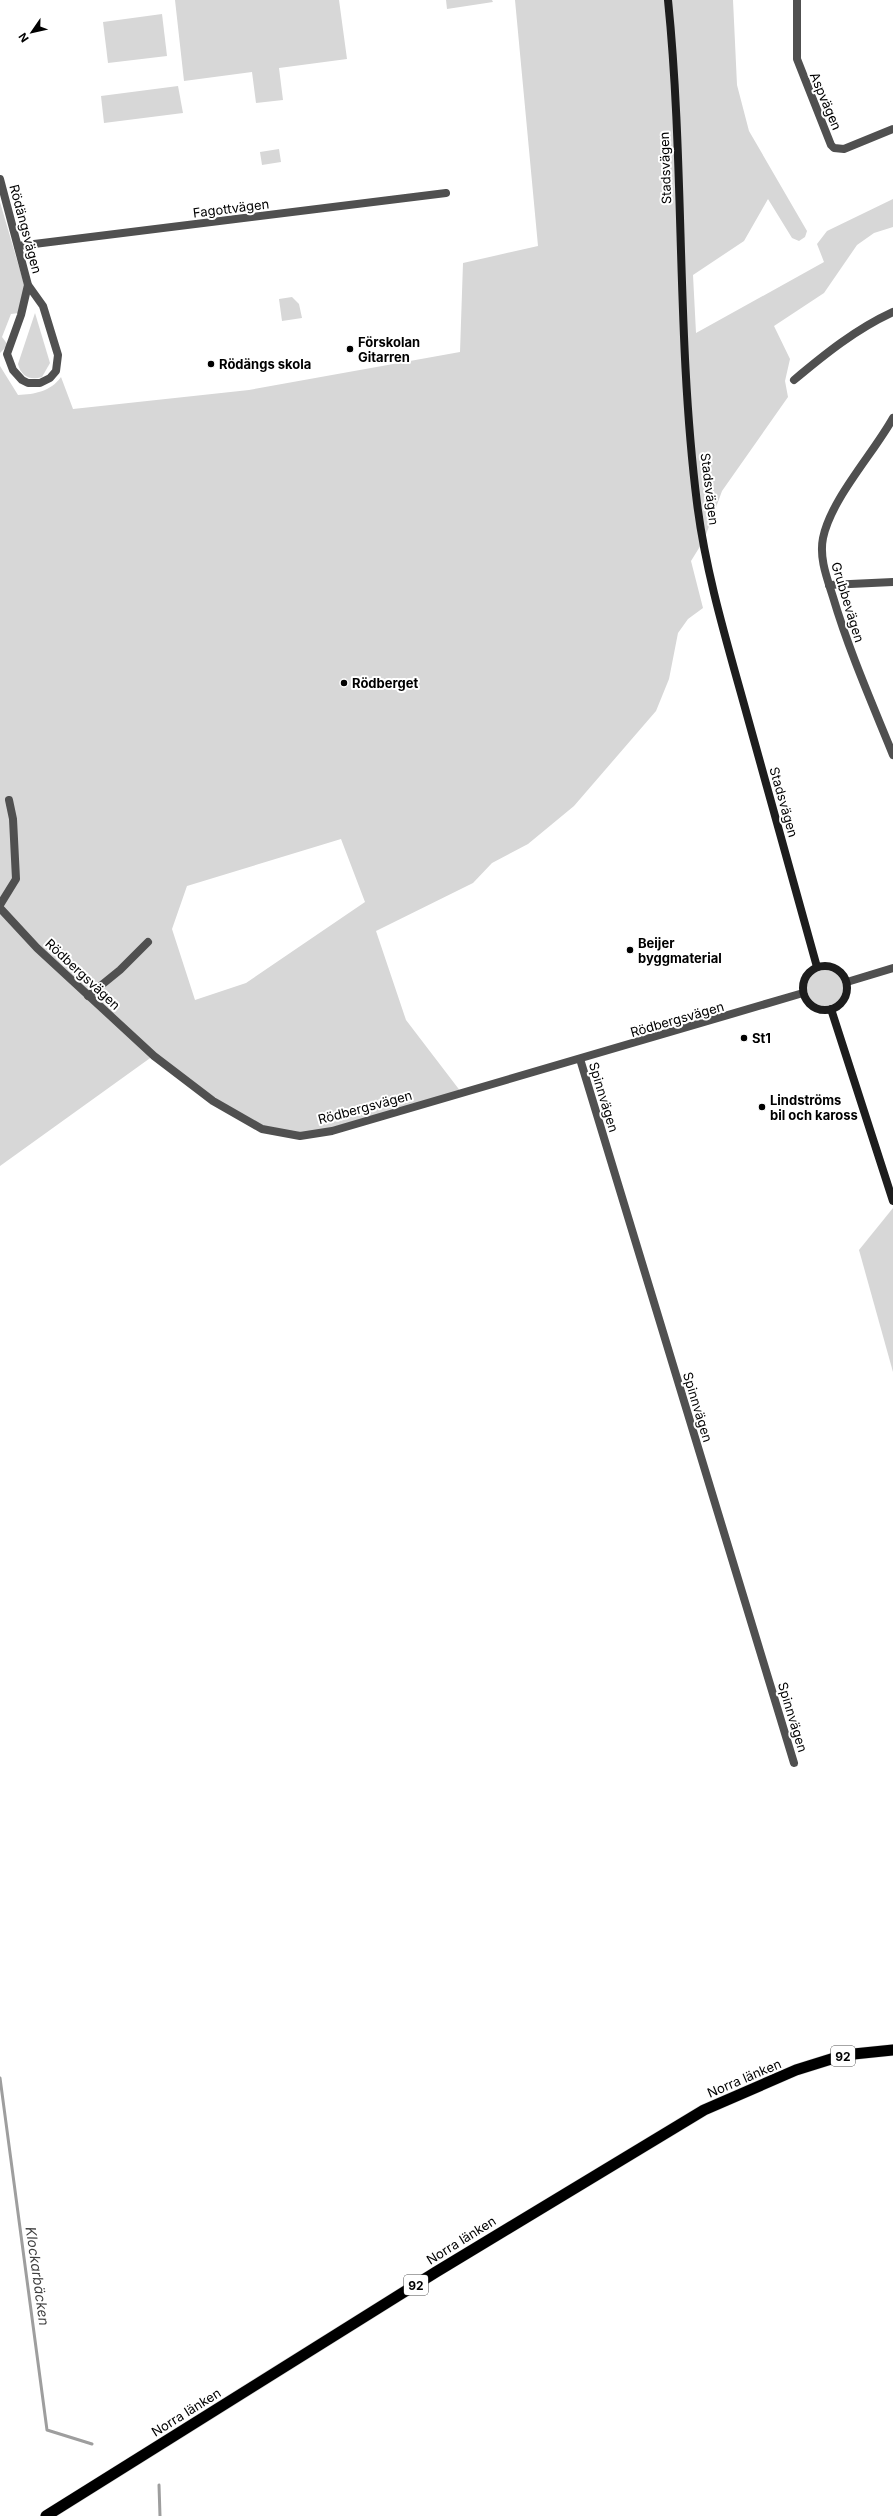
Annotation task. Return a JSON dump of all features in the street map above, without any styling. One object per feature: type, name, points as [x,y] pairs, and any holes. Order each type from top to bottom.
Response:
[{"type":"highway","name":"Norra länken","points":[[46,2516],[436,2272],[704,2110],[796,2070],[844,2055],[893,2050]]},
{"type":"main road","name":"Stadsvägen","points":[[668,0],[672,41],[681,284],[697,505],[718,605],[732,662],[817,967]]},
{"type":"main road","points":[[826,966],[835,968],[843,975],[847,982],[846,996],[842,1002],[831,1009],[814,1007],[803,993],[804,980],[807,975],[817,967],[826,966]]},
{"type":"main road","points":[[831,1009],[893,1201]]},
{"type":"street","name":"Aspvägen","points":[[798,0],[797,59],[831,145],[834,148],[844,149],[893,128]]},
{"type":"street","name":"Rödängsvägen","points":[[0,179],[28,285],[43,306],[58,355],[56,371],[50,378],[40,383],[28,383],[22,380],[13,370],[7,354],[22,315],[28,285]]},
{"type":"street","name":"Fagottvägen","points":[[18,246],[446,193]]},
{"type":"street","points":[[794,380],[834,347],[877,320],[893,312]]},
{"type":"street","name":"Grubbevägen","points":[[893,418],[852,481],[827,527],[823,538],[823,566],[845,637],[893,755]]},
{"type":"street","points":[[829,585],[893,582]]},
{"type":"street","points":[[0,905],[16,879],[13,818],[9,800]]},
{"type":"street","name":"Rödbergsvägen","points":[[0,908],[88,996],[154,1056],[212,1101],[262,1129],[300,1136],[332,1131],[803,993]]},
{"type":"street","points":[[88,996],[120,970],[148,942]]},
{"type":"street","points":[[847,982],[893,968]]},
{"type":"street","name":"Spinnvägen","points":[[580,1059],[794,1763]]},
{"type":"shaded area","points":[[175,0],[339,0],[347,59],[279,68],[283,100],[256,103],[252,72],[184,81]]},
{"type":"shaded area","points":[[446,0],[492,0],[493,2],[447,9]]},
{"type":"shaded area","points":[[515,0],[733,0],[737,85],[749,131],[807,231],[805,237],[799,241],[792,238],[768,199],[744,241],[693,275],[696,333],[824,262],[817,244],[827,231],[893,199],[893,227],[874,233],[857,245],[824,293],[774,326],[790,359],[785,381],[788,397],[722,491],[704,540],[691,561],[703,608],[688,619],[678,633],[669,679],[656,711],[574,806],[528,844],[492,863],[473,883],[376,931],[406,1020],[461,1092],[300,1136],[262,1129],[153,1056],[0,1166],[0,366],[18,395],[30,394],[47,389],[61,377],[73,409],[249,390],[460,352],[463,263],[538,246]],"holes":[[[341,839],[365,902],[246,983],[195,1000],[172,929],[187,886]]]},
{"type":"shaded area","points":[[162,14],[167,56],[108,63],[103,22]]},
{"type":"shaded area","points":[[178,86],[183,113],[104,123],[101,96]]},
{"type":"shaded area","points":[[279,149],[281,162],[262,165],[260,152]]},
{"type":"shaded area","points":[[0,202],[26,291],[19,313],[11,314],[2,337],[8,345],[0,353]]},
{"type":"shaded area","points":[[292,297],[299,304],[302,318],[282,321],[279,299]]},
{"type":"shaded area","points":[[35,313],[50,363],[42,377],[30,378],[21,372],[18,364]]},
{"type":"shaded area","points":[[822,970],[828,970],[838,975],[843,988],[838,1001],[828,1006],[822,1006],[812,1001],[807,991],[807,985],[812,975]]},
{"type":"shaded area","points":[[893,1208],[893,1372],[859,1250]]},
{"type":"waterway","name":"Klockarbäcken","points":[[0,2078],[47,2430],[92,2444]]},
{"type":"waterway","name":"Klockarbäcken","points":[[159,2485],[160,2516]]},
{"type":"place","name":"Förskolan Gitarren","points":[[350,349]]},
{"type":"place","name":"Rödängs skola","points":[[211,364]]},
{"type":"place","name":"Rödberget","points":[[344,683]]},
{"type":"place","name":"Beijer byggmaterial","points":[[630,950]]},
{"type":"place","name":"St1","points":[[744,1038]]},
{"type":"place","name":"Lindströms bil och kaross","points":[[762,1107]]}]
